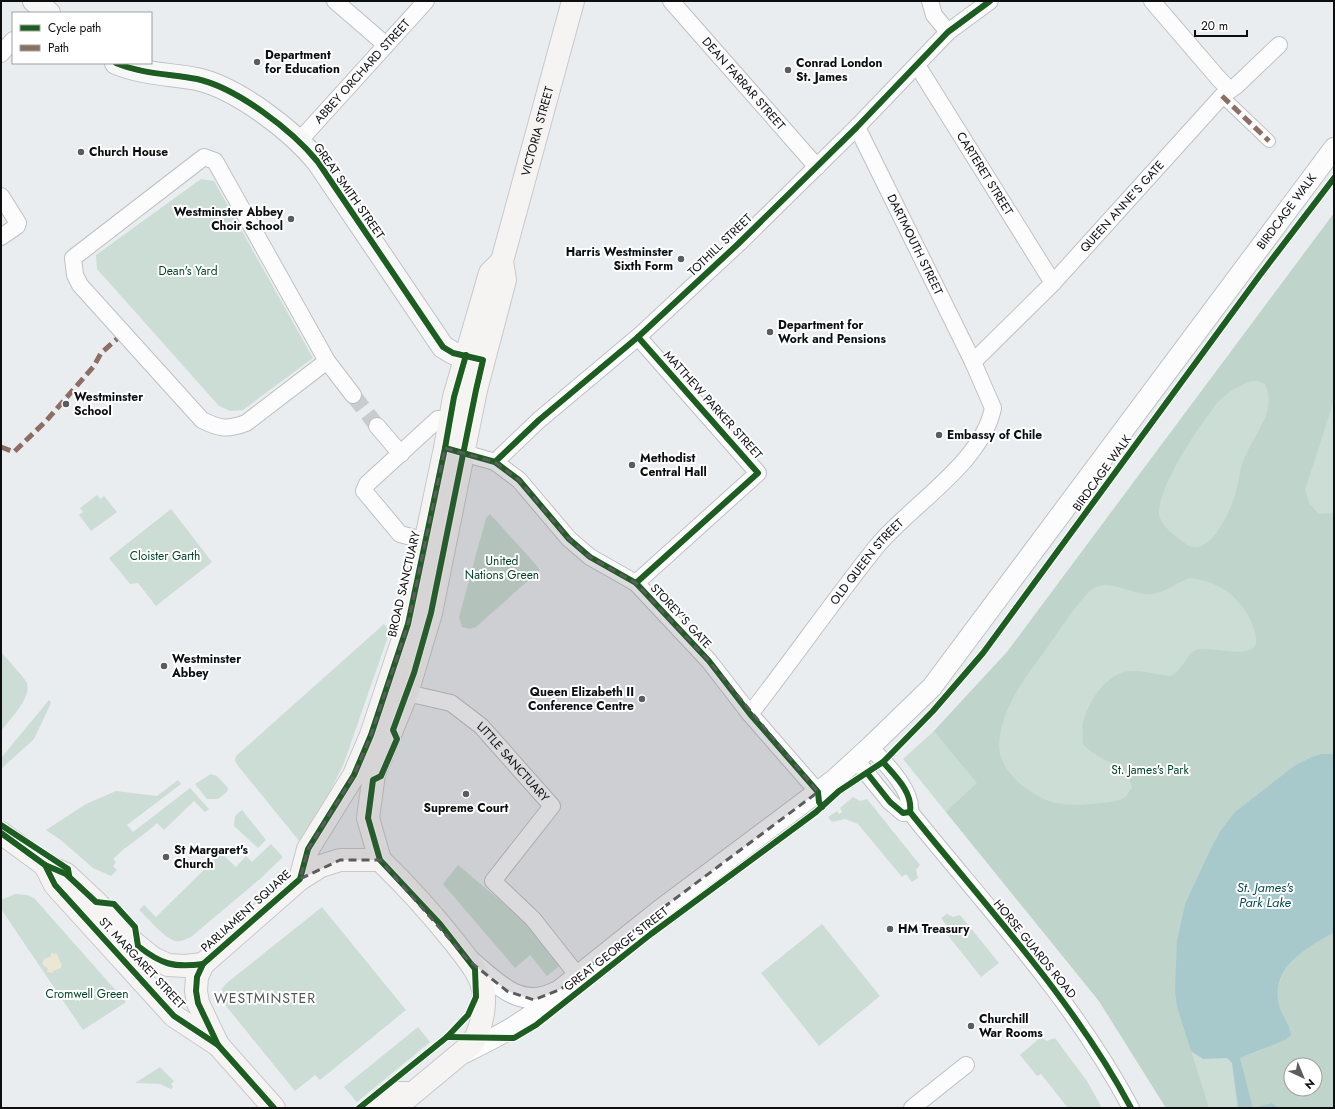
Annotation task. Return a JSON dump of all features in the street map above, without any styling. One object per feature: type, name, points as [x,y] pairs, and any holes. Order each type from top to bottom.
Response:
[{"type":"main road","name":"VICTORIA STREET","points":[[474,358],[505,280],[502,261],[573,1]]},
{"type":"main road","name":"GREAT SMITH STREET","points":[[119,64],[137,71],[169,74],[218,85],[273,119],[299,141],[318,162],[436,339],[443,347],[453,353],[474,358]]},
{"type":"main road","name":"BROAD SANCTUARY","points":[[321,827],[354,775],[371,735],[408,624],[426,541],[454,450],[449,419],[474,358]]},
{"type":"main road","name":"BROAD SANCTUARY","points":[[380,860],[368,818],[372,787],[378,763],[407,693],[430,613],[454,450],[474,358]]},
{"type":"main road","name":"PARLIAMENT SQUARE","points":[[300,879],[308,849],[321,827]]},
{"type":"main road","name":"ST. MARGARET STREET","points":[[1,833],[34,855],[45,865],[66,874],[96,902],[127,937],[153,958],[168,965],[186,966],[203,964]]},
{"type":"main road","name":"PARLIAMENT SQUARE","points":[[274,1108],[218,1045],[198,1003],[196,991],[197,978],[203,964],[300,879],[321,866],[340,860],[380,860]]},
{"type":"main road","points":[[380,860],[440,924],[475,969],[482,983],[484,1004],[476,1038],[464,1053]]},
{"type":"main road","name":"ST. MARGARET STREET","points":[[45,865],[55,885],[174,1016],[218,1045]]},
{"type":"main road","name":"GREAT GEORGE STREET","points":[[395,1108],[410,1101],[464,1053]]},
{"type":"main road","points":[[373,1108],[392,1093],[410,1101]]},
{"type":"street","points":[[335,1],[386,45]]},
{"type":"street","name":"ABBEY ORCHARD STREET","points":[[299,141],[426,1]]},
{"type":"street","name":"DEAN FARRAR STREET","points":[[671,1],[816,167]]},
{"type":"street","points":[[930,1],[934,15],[948,32]]},
{"type":"street","name":"TOTHILL STREET","points":[[495,462],[540,420],[638,337],[738,244],[857,127],[948,32],[990,1]]},
{"type":"street","points":[[1152,1],[1219,79],[1226,93],[1269,142]]},
{"type":"street","points":[[1,54],[12,41]]},
{"type":"street","name":"QUEEN ANNE'S GATE","points":[[973,362],[1053,283],[1226,93],[1236,86],[1279,45]]},
{"type":"street","name":"CARTERET STREET","points":[[917,65],[1053,283]]},
{"type":"street","name":"DARTMOUTH STREET","points":[[857,127],[973,362]]},
{"type":"street","name":"BIRDCAGE WALK","points":[[863,753],[932,687],[1334,148]]},
{"type":"street","points":[[327,361],[246,423],[232,428],[216,427],[202,420],[80,285],[75,275],[73,258],[204,157],[215,161],[327,361],[353,395]]},
{"type":"street","points":[[1,196],[14,217],[17,226],[1,237]]},
{"type":"street","name":"MATTHEW PARKER STREET","points":[[636,584],[758,473],[638,337]]},
{"type":"street","name":"OLD QUEEN STREET","points":[[750,714],[878,545],[952,474],[987,429],[993,408],[973,362]]},
{"type":"street","points":[[426,541],[400,534],[364,491],[367,484],[438,419],[449,419]]},
{"type":"street","points":[[377,426],[401,454]]},
{"type":"street","name":"STOREY'S GATE","points":[[454,450],[495,462],[519,480],[569,539],[590,557],[636,584],[709,661],[750,714],[818,792]]},
{"type":"street","name":"LITTLE SANCTUARY","points":[[407,693],[451,704],[481,726],[552,806],[493,881],[533,919],[578,976]]},
{"type":"street","name":"GREAT GEORGE STREET","points":[[464,1053],[497,1037],[548,1003],[561,989],[660,910],[818,792],[863,753]]},
{"type":"street","name":"HORSE GUARDS ROAD","points":[[863,753],[890,802],[903,812],[910,812],[1061,999],[1113,1074],[1131,1108]]},
{"type":"street","points":[[468,960],[507,991],[519,997],[534,1000],[561,989]]},
{"type":"street","points":[[912,1108],[966,1064]]},
{"type":"highlighted area","points":[[445,448],[495,462],[519,480],[569,539],[590,557],[636,583],[709,661],[818,792],[660,910],[561,989],[534,1000],[507,991],[468,960],[380,860],[340,860],[300,879],[308,849],[354,775],[371,735],[408,624]]},
{"type":"green space","name":"Dean's Yard","points":[[201,179],[214,181],[313,358],[243,410],[230,411],[219,406],[97,269],[96,255]]},
{"type":"green space","points":[[1334,213],[1334,400],[1305,490],[1309,503],[1319,514],[1334,513],[1334,754],[1322,754],[1294,766],[1235,812],[1221,830],[1211,848],[1185,904],[1177,940],[1177,1007],[1209,1108],[1166,1108],[1099,1001],[946,812],[977,783],[934,731],[1007,652]],"holes":[[[1251,381],[1258,381],[1265,384],[1268,395],[1268,406],[1265,417],[1245,457],[1234,499],[1222,524],[1217,532],[1205,544],[1198,547],[1189,546],[1168,530],[1160,517],[1159,514],[1165,487],[1192,438],[1220,400],[1238,387]],[[1190,578],[1219,586],[1237,600],[1247,613],[1253,625],[1256,645],[1251,649],[1234,652],[1205,649],[1195,650],[1171,676],[1139,671],[1125,672],[1116,675],[1101,688],[1090,705],[1083,722],[1083,744],[1096,755],[1118,767],[1125,773],[1132,788],[1124,798],[1095,804],[1067,805],[1046,800],[1018,782],[1011,774],[1000,756],[999,746],[1005,716],[1018,689],[1087,594],[1098,586],[1104,585],[1111,585],[1144,594],[1151,594],[1166,590]]]},
{"type":"green space","name":"St. James's Park","points":[[1334,214],[1334,1108],[1166,1108],[1099,1001],[903,759],[934,731],[1007,652]]},
{"type":"green space","points":[[97,495],[100,499],[104,496],[117,512],[91,531],[79,515],[83,512],[80,508]]},
{"type":"green space","name":"Cloister Garth","points":[[171,509],[212,562],[156,606],[138,583],[130,584],[109,558]]},
{"type":"green space","name":"United Nations Green","points":[[490,514],[539,568],[539,571],[476,627],[470,629],[462,627],[459,617],[486,518]]},
{"type":"green space","points":[[384,624],[390,631],[344,763],[326,800],[300,842],[239,767],[235,761],[236,756]]},
{"type":"green space","points":[[1,652],[25,680],[28,689],[23,702],[1,731]]},
{"type":"green space","points":[[49,700],[51,703],[34,739],[1,769],[1,758]]},
{"type":"green space","points":[[211,774],[217,776],[228,788],[227,792],[218,799],[207,799],[195,784]]},
{"type":"green space","points":[[178,780],[181,784],[127,825],[133,832],[190,788],[209,809],[205,812],[194,801],[164,830],[157,823],[113,859],[116,862],[113,866],[117,870],[111,876],[93,868],[62,841],[46,830],[86,804],[116,791],[157,796]]},
{"type":"green space","points":[[853,797],[860,801],[867,799],[920,865],[916,870],[918,878],[912,882],[906,874],[902,877],[858,824],[845,819],[832,822],[828,817],[837,811],[839,814],[842,812],[840,808]]},
{"type":"green space","points":[[242,810],[266,840],[258,848],[234,826],[235,816]]},
{"type":"green space","points":[[271,844],[283,857],[260,879],[191,937],[180,941],[172,940],[162,933],[139,910],[144,905],[156,917],[221,853],[236,867],[246,856],[252,862]]},
{"type":"green space","points":[[458,865],[534,929],[563,963],[547,976],[530,955],[515,968],[443,884]]},
{"type":"green space","name":"Cromwell Green","points":[[15,894],[27,895],[34,898],[126,1002],[83,1030],[1,909],[1,900]]},
{"type":"green space","points":[[322,907],[406,1010],[320,1080],[315,1075],[295,1091],[222,1001],[220,996],[222,988],[228,982]]},
{"type":"green space","points":[[947,914],[953,917],[960,915],[999,963],[981,977],[943,929],[947,926],[941,918]]},
{"type":"green space","points":[[822,924],[880,996],[819,1046],[761,973]]},
{"type":"green space","points":[[1334,932],[1334,1108],[1279,1108],[1272,1103],[1253,1108],[1240,1058],[1262,1050],[1291,1030],[1281,1013],[1278,998],[1279,984],[1285,971],[1294,960],[1306,950]]},
{"type":"green space","points":[[418,1027],[430,1042],[357,1102],[344,1087]]},
{"type":"green space","points":[[1041,1037],[1047,1041],[1055,1038],[1087,1081],[1102,1108],[1068,1108],[1041,1074],[1037,1076],[1020,1055]]},
{"type":"green space","points":[[160,1067],[174,1081],[171,1084],[173,1087],[171,1089],[160,1084],[135,1083]]},
{"type":"sand","points":[[51,953],[57,954],[60,962],[62,963],[61,968],[53,971],[53,973],[47,972],[48,969],[42,964],[44,959],[51,956]]},
{"type":"water","name":"St. James's Park Lake","points":[[1322,754],[1334,754],[1334,932],[1293,960],[1280,979],[1278,991],[1279,1005],[1291,1035],[1285,1040],[1240,1058],[1253,1108],[1238,1108],[1232,1063],[1227,1058],[1203,1059],[1191,1051],[1177,1007],[1175,991],[1177,940],[1185,904],[1211,848],[1221,830],[1235,812],[1294,766]]},
{"type":"water","points":[[1272,1103],[1279,1108],[1253,1108]]},
{"type":"tunnel","points":[[353,395],[377,426]]},
{"type":"marked path","points":[[1222,96],[1269,141]]},
{"type":"marked path","points":[[1,447],[14,452],[46,421],[94,366],[101,353],[117,339]]},
{"type":"cycle path","points":[[495,462],[539,420],[638,337],[738,244],[857,127],[948,32],[990,1]]},
{"type":"cycle path","points":[[118,64],[156,73],[197,79],[213,84],[246,101],[279,124],[318,162],[443,347],[453,353],[483,360],[431,613],[414,673],[393,730],[397,739],[381,776],[373,780],[368,818],[380,860],[440,924],[475,969],[476,997],[468,1015],[447,1037],[359,1108]]},
{"type":"cycle path","points":[[447,1037],[514,1038],[536,1025],[651,934],[816,812],[839,791],[883,762],[933,711],[983,653],[1260,275],[1334,178]]},
{"type":"cycle path","points":[[636,583],[758,473],[638,337]]},
{"type":"cycle path","points":[[274,1108],[218,1045],[198,1003],[196,991],[197,977],[203,964],[300,879],[308,849],[354,775],[371,735],[408,624],[445,448],[454,397],[466,355]]},
{"type":"cycle path","points":[[445,448],[495,462],[519,480],[569,539],[590,557],[636,583],[709,661],[750,714],[818,792],[819,802],[822,807]]},
{"type":"cycle path","points":[[883,762],[906,791],[909,798],[910,812],[1028,955],[1056,992],[1083,1029],[1131,1108]]},
{"type":"cycle path","points":[[867,773],[890,802],[903,813],[910,812]]},
{"type":"cycle path","points":[[1,825],[68,869],[69,875]]},
{"type":"cycle path","points":[[1,833],[45,865],[66,874],[96,902],[114,904],[135,927],[138,946],[146,952],[161,961],[175,965],[203,964]]},
{"type":"cycle path","points":[[45,865],[55,885],[174,1016],[218,1045]]},
{"type":"place","name":"Department for Education","points":[[257,62]]},
{"type":"place","name":"Conrad London St. James","points":[[788,70]]},
{"type":"place","name":"Church House","points":[[81,152]]},
{"type":"place","name":"Westminster Abbey Choir School","points":[[291,219]]},
{"type":"place","name":"Harris Westminster Sixth Form","points":[[681,259]]},
{"type":"place","name":"Department for Work and Pensions","points":[[770,332]]},
{"type":"place","name":"Westminster School","points":[[66,404]]},
{"type":"place","name":"Embassy of Chile","points":[[939,435]]},
{"type":"place","name":"Methodist Central Hall","points":[[632,465]]},
{"type":"place","name":"Westminster Abbey","points":[[164,666]]},
{"type":"place","name":"Queen Elizabeth II Conference Centre","points":[[642,699]]},
{"type":"place","name":"Supreme Court","points":[[466,794]]},
{"type":"place","name":"St Margaret's Church","points":[[166,857]]},
{"type":"place","name":"HM Treasury","points":[[890,929]]},
{"type":"place","name":"Churchill War Rooms","points":[[971,1026]]},
{"type":"district","name":"WESTMINSTER","points":[[265,998]]}]
